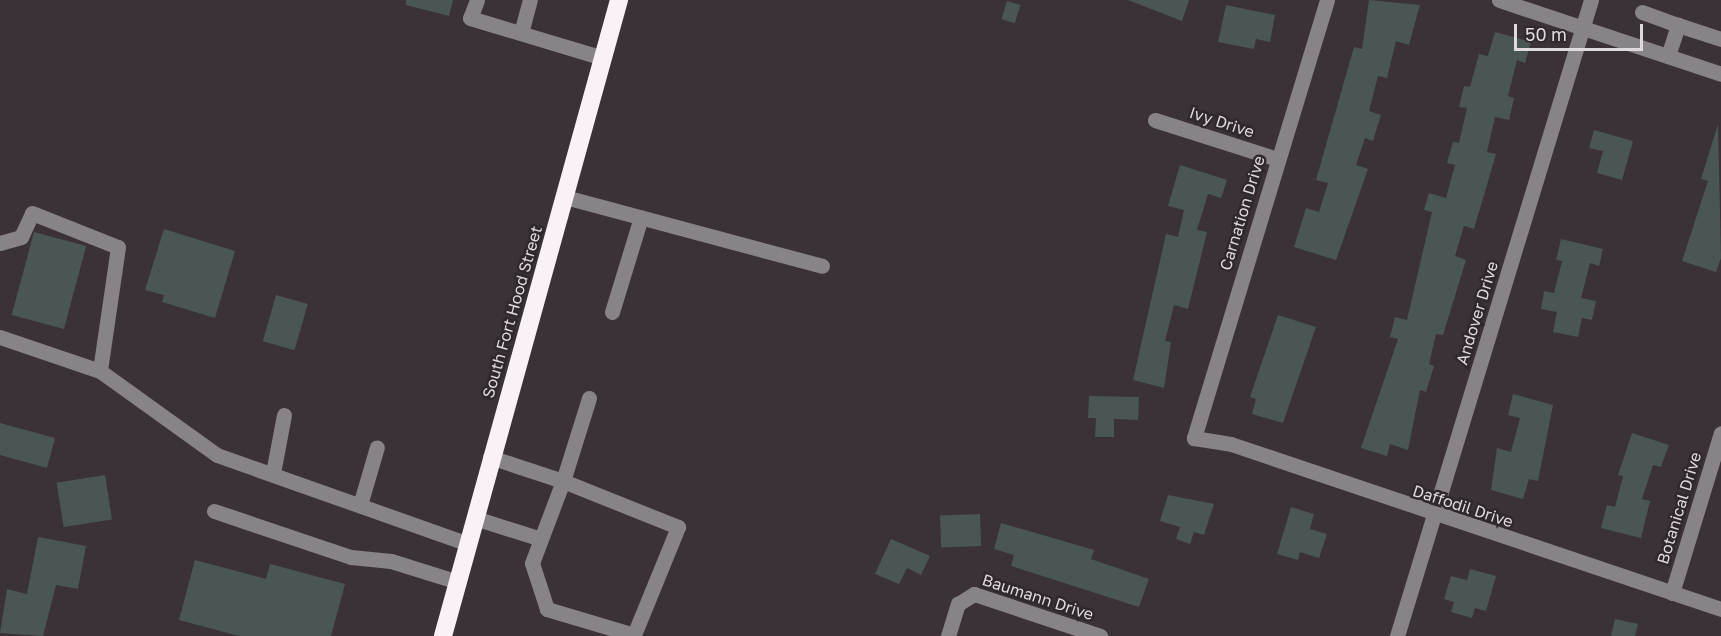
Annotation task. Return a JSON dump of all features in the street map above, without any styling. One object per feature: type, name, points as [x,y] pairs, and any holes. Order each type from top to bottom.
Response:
[{"type":"highway","name":"South Fort Hood Street","points":[[443,636],[490,457],[619,0]]},
{"type":"street","points":[[477,0],[470,18],[603,58]]},
{"type":"street","points":[[521,33],[530,0]]},
{"type":"street","name":"Carnation Drive","points":[[1194,438],[1327,0]]},
{"type":"street","points":[[1498,0],[1721,74]]},
{"type":"street","name":"Andover Drive","points":[[1396,636],[1591,0]]},
{"type":"street","points":[[1642,12],[1721,39]]},
{"type":"street","points":[[1668,56],[1678,25]]},
{"type":"street","name":"Ivy Drive","points":[[1155,120],[1277,159]]},
{"type":"street","points":[[565,197],[822,266]]},
{"type":"street","points":[[0,243],[21,237],[32,213],[118,247],[100,371]]},
{"type":"street","points":[[612,312],[641,217]]},
{"type":"street","points":[[0,337],[100,371],[217,455],[468,544]]},
{"type":"street","points":[[490,457],[562,481],[678,527],[634,635],[548,609],[532,563],[562,481],[589,398]]},
{"type":"street","points":[[273,473],[284,415]]},
{"type":"street","name":"Botanical Drive","points":[[1672,593],[1721,433]]},
{"type":"street","name":"Daffodil Drive","points":[[1194,438],[1231,444],[1433,516],[1721,609]]},
{"type":"street","points":[[360,505],[377,447]]},
{"type":"street","points":[[214,511],[351,557],[391,561],[458,582]]},
{"type":"street","points":[[475,518],[541,539]]},
{"type":"street","name":"Baumann Drive","points":[[948,636],[966,595],[974,594],[1100,636]]},
{"type":"building","points":[[406,0],[453,0],[449,16],[406,5]]},
{"type":"building","points":[[1128,0],[1189,0],[1182,21]]},
{"type":"building","points":[[1369,0],[1420,5],[1409,45],[1396,41],[1387,78],[1378,76],[1369,111],[1381,115],[1373,141],[1365,138],[1356,165],[1368,169],[1336,260],[1294,247],[1306,208],[1319,212],[1328,183],[1316,180],[1354,47],[1362,49]]},
{"type":"building","points":[[1007,1],[1020,5],[1015,23],[1001,19]]},
{"type":"building","points":[[1226,5],[1275,15],[1270,42],[1256,39],[1254,49],[1218,42]]},
{"type":"building","points":[[1495,32],[1531,42],[1525,63],[1517,60],[1508,96],[1514,98],[1509,120],[1495,117],[1487,152],[1496,154],[1474,229],[1464,226],[1455,256],[1466,260],[1443,335],[1436,334],[1429,364],[1434,366],[1426,392],[1420,390],[1408,450],[1390,444],[1387,456],[1361,448],[1398,339],[1390,337],[1395,317],[1407,320],[1432,212],[1424,210],[1429,193],[1446,198],[1455,165],[1447,163],[1453,142],[1459,143],[1467,108],[1459,107],[1464,86],[1470,87],[1479,54],[1488,56]]},
{"type":"building","points":[[1718,124],[1721,258],[1716,272],[1682,261],[1708,181],[1701,179]]},
{"type":"building","points":[[1594,130],[1633,141],[1622,180],[1597,173],[1603,151],[1589,148]]},
{"type":"building","points":[[1180,165],[1227,180],[1221,198],[1208,194],[1197,230],[1207,232],[1188,309],[1174,305],[1165,341],[1171,342],[1164,388],[1133,380],[1166,234],[1178,237],[1184,210],[1168,206]]},
{"type":"building","points":[[164,229],[235,251],[215,318],[162,302],[164,295],[145,290]]},
{"type":"building","points":[[34,232],[86,246],[64,329],[12,315]]},
{"type":"building","points":[[1561,239],[1603,249],[1599,266],[1590,263],[1581,298],[1596,301],[1592,320],[1582,318],[1578,337],[1553,332],[1557,312],[1541,309],[1544,291],[1554,293],[1562,261],[1556,260]]},
{"type":"building","points":[[276,295],[308,304],[294,350],[263,341]]},
{"type":"building","points":[[1278,315],[1316,327],[1283,423],[1252,414],[1256,399],[1250,397]]},
{"type":"building","points":[[1513,394],[1553,405],[1538,481],[1529,479],[1523,499],[1491,490],[1497,448],[1511,452],[1520,418],[1508,415]]},
{"type":"building","points":[[1089,396],[1139,397],[1138,420],[1114,419],[1114,437],[1095,437],[1096,418],[1088,418]]},
{"type":"building","points":[[0,423],[55,438],[47,468],[0,455]]},
{"type":"building","points":[[1632,433],[1669,445],[1661,467],[1653,465],[1642,499],[1650,501],[1641,538],[1601,528],[1607,505],[1615,507],[1623,476],[1618,475]]},
{"type":"building","points":[[105,475],[112,519],[64,527],[57,483]]},
{"type":"building","points":[[1168,495],[1214,504],[1204,535],[1194,532],[1190,544],[1176,539],[1180,527],[1160,521]]},
{"type":"building","points":[[1291,507],[1314,514],[1310,529],[1327,534],[1319,558],[1300,552],[1298,560],[1277,554]]},
{"type":"building","points":[[980,514],[981,546],[941,547],[940,515]]},
{"type":"building","points":[[1001,523],[1094,550],[1091,559],[1149,579],[1139,607],[1011,566],[1014,555],[994,549]]},
{"type":"building","points":[[38,537],[86,546],[78,589],[56,585],[43,636],[0,633],[7,589],[27,594]]},
{"type":"building","points":[[891,539],[930,556],[921,575],[907,568],[899,584],[875,574]]},
{"type":"building","points":[[195,560],[266,579],[270,564],[345,584],[331,636],[239,636],[179,620]]},
{"type":"building","points":[[1470,569],[1496,576],[1486,611],[1475,608],[1472,618],[1451,612],[1454,602],[1444,599],[1451,576],[1467,580]]},
{"type":"building","points":[[1615,619],[1638,624],[1635,636],[1611,636]]}]
